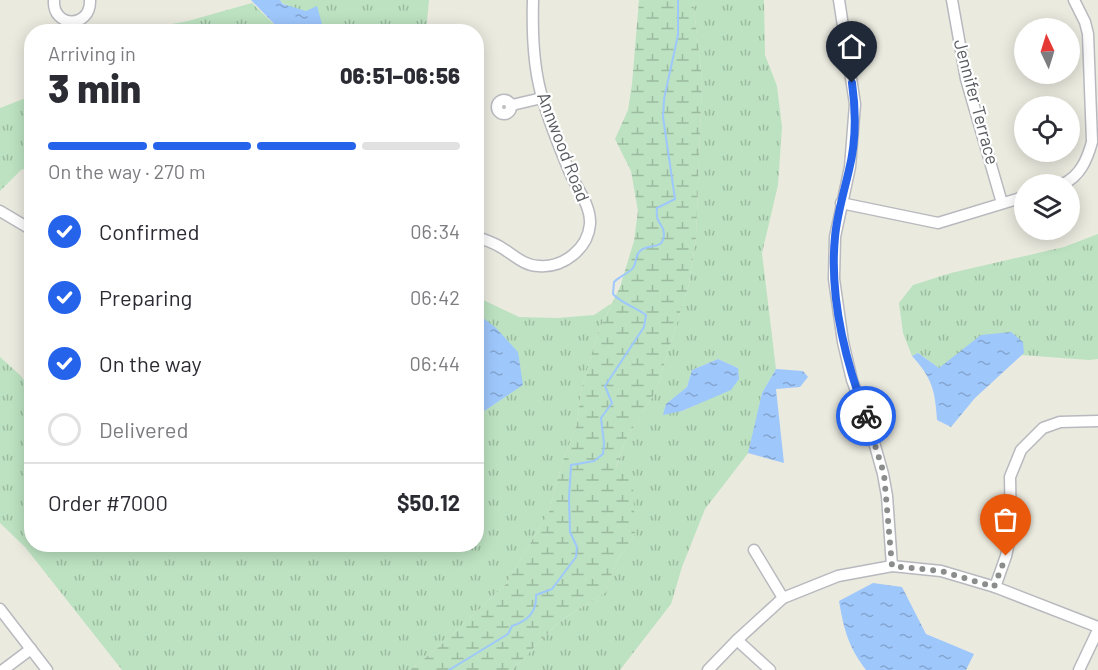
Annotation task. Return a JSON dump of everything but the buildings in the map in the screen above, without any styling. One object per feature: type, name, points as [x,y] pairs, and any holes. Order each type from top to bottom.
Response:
[{"type":"street","points":[[54,0],[58,15],[74,22],[89,11],[90,0]]},
{"type":"street","name":"Annwood Road","points":[[484,240],[502,247],[522,261],[538,266],[561,263],[575,254],[584,242],[590,223],[586,206],[558,143],[542,98],[534,50],[533,0]]},
{"type":"street","points":[[839,0],[855,104],[850,167],[835,237],[834,279],[841,331],[852,380],[884,474],[892,566]]},
{"type":"street","name":"Jennifer Terrace","points":[[952,0],[966,79],[1002,203]]},
{"type":"street","points":[[1074,0],[1088,34],[1092,142],[1088,159],[1075,174]]},
{"type":"street","points":[[512,105],[542,98]]},
{"type":"street","points":[[841,203],[938,223],[1014,200]]},
{"type":"street","points":[[0,211],[24,225]]},
{"type":"street","points":[[994,587],[1006,556],[1011,534],[1010,477],[1021,450],[1043,428],[1060,422],[1098,421]]},
{"type":"street","points":[[754,550],[783,598]]},
{"type":"street","points":[[708,670],[783,598],[838,576],[892,566],[941,571],[994,587],[1098,629],[1080,670]]},
{"type":"street","points":[[0,609],[48,670]]},
{"type":"street","points":[[737,640],[770,670]]},
{"type":"street","points":[[3,670],[31,649]]},
{"type":"green space","points":[[280,0],[429,0],[427,24],[320,24],[309,14]]},
{"type":"green space","points":[[639,0],[693,0],[702,80],[696,238],[689,284],[656,391],[625,441],[616,467],[633,483],[635,534],[615,564],[606,592],[554,627],[512,670],[410,670],[439,647],[506,584],[549,512],[562,463],[577,424],[581,391],[598,332],[620,287],[634,241],[638,211],[631,171],[615,139],[628,110]]},
{"type":"green space","points":[[693,0],[764,0],[765,55],[777,86],[782,127],[778,185],[762,253],[776,369],[762,393],[749,452],[705,509],[682,567],[671,604],[620,670],[512,670],[554,627],[606,592],[615,564],[635,534],[616,468],[625,441],[656,391],[689,284],[696,238],[702,80]],"holes":[[[718,359],[738,368],[704,401],[683,411],[667,404],[687,387],[692,370]]]},
{"type":"green space","points":[[252,3],[274,24],[172,24]]},
{"type":"green space","points":[[24,99],[24,169],[0,191],[0,108]]},
{"type":"green space","points":[[1098,234],[1098,359],[1021,355],[1024,353],[939,368],[918,353],[912,356],[903,333],[899,303],[913,285],[951,273],[1064,247]]},
{"type":"green space","points":[[484,300],[519,317],[557,318],[594,315],[612,303],[598,332],[581,391],[577,424],[562,463],[549,512],[506,584],[439,647],[410,670],[122,670],[29,552],[484,552],[484,411],[508,395],[484,328]]},
{"type":"green space","points":[[0,357],[24,380],[24,546],[0,523]]},
{"type":"water","points":[[251,0],[280,0],[283,4],[306,11],[317,6],[322,24],[274,24]]},
{"type":"water","points":[[484,319],[518,352],[523,385],[484,411]]},
{"type":"water","points":[[1011,332],[1023,342],[1024,353],[975,398],[951,427],[937,420],[931,385],[924,371],[912,356],[918,353],[939,368],[981,335]]},
{"type":"water","points":[[718,359],[738,368],[739,379],[731,390],[682,411],[663,415],[666,404],[687,387],[692,370]]},
{"type":"water","points":[[776,369],[803,371],[808,377],[800,387],[776,389],[784,463],[748,453],[762,393]]},
{"type":"water","points":[[873,583],[902,587],[926,634],[974,654],[966,670],[866,670],[848,637],[839,601]]},
{"type":"waterway","points":[[449,670],[508,634],[512,626],[526,619],[535,607],[536,595],[552,589],[576,557],[577,547],[570,532],[571,465],[594,461],[603,454],[601,418],[612,403],[605,386],[644,327],[646,315],[613,294],[614,282],[633,268],[640,251],[661,243],[664,230],[657,218],[657,208],[675,199],[663,117],[664,99],[678,35],[678,0]]},
{"type":"way so far","points":[[866,416],[884,474],[892,566],[941,571],[994,587],[1006,556]]},
{"type":"route","points":[[852,83],[855,104],[853,140],[850,167],[835,237],[834,279],[843,342],[852,380],[866,416]]}]
